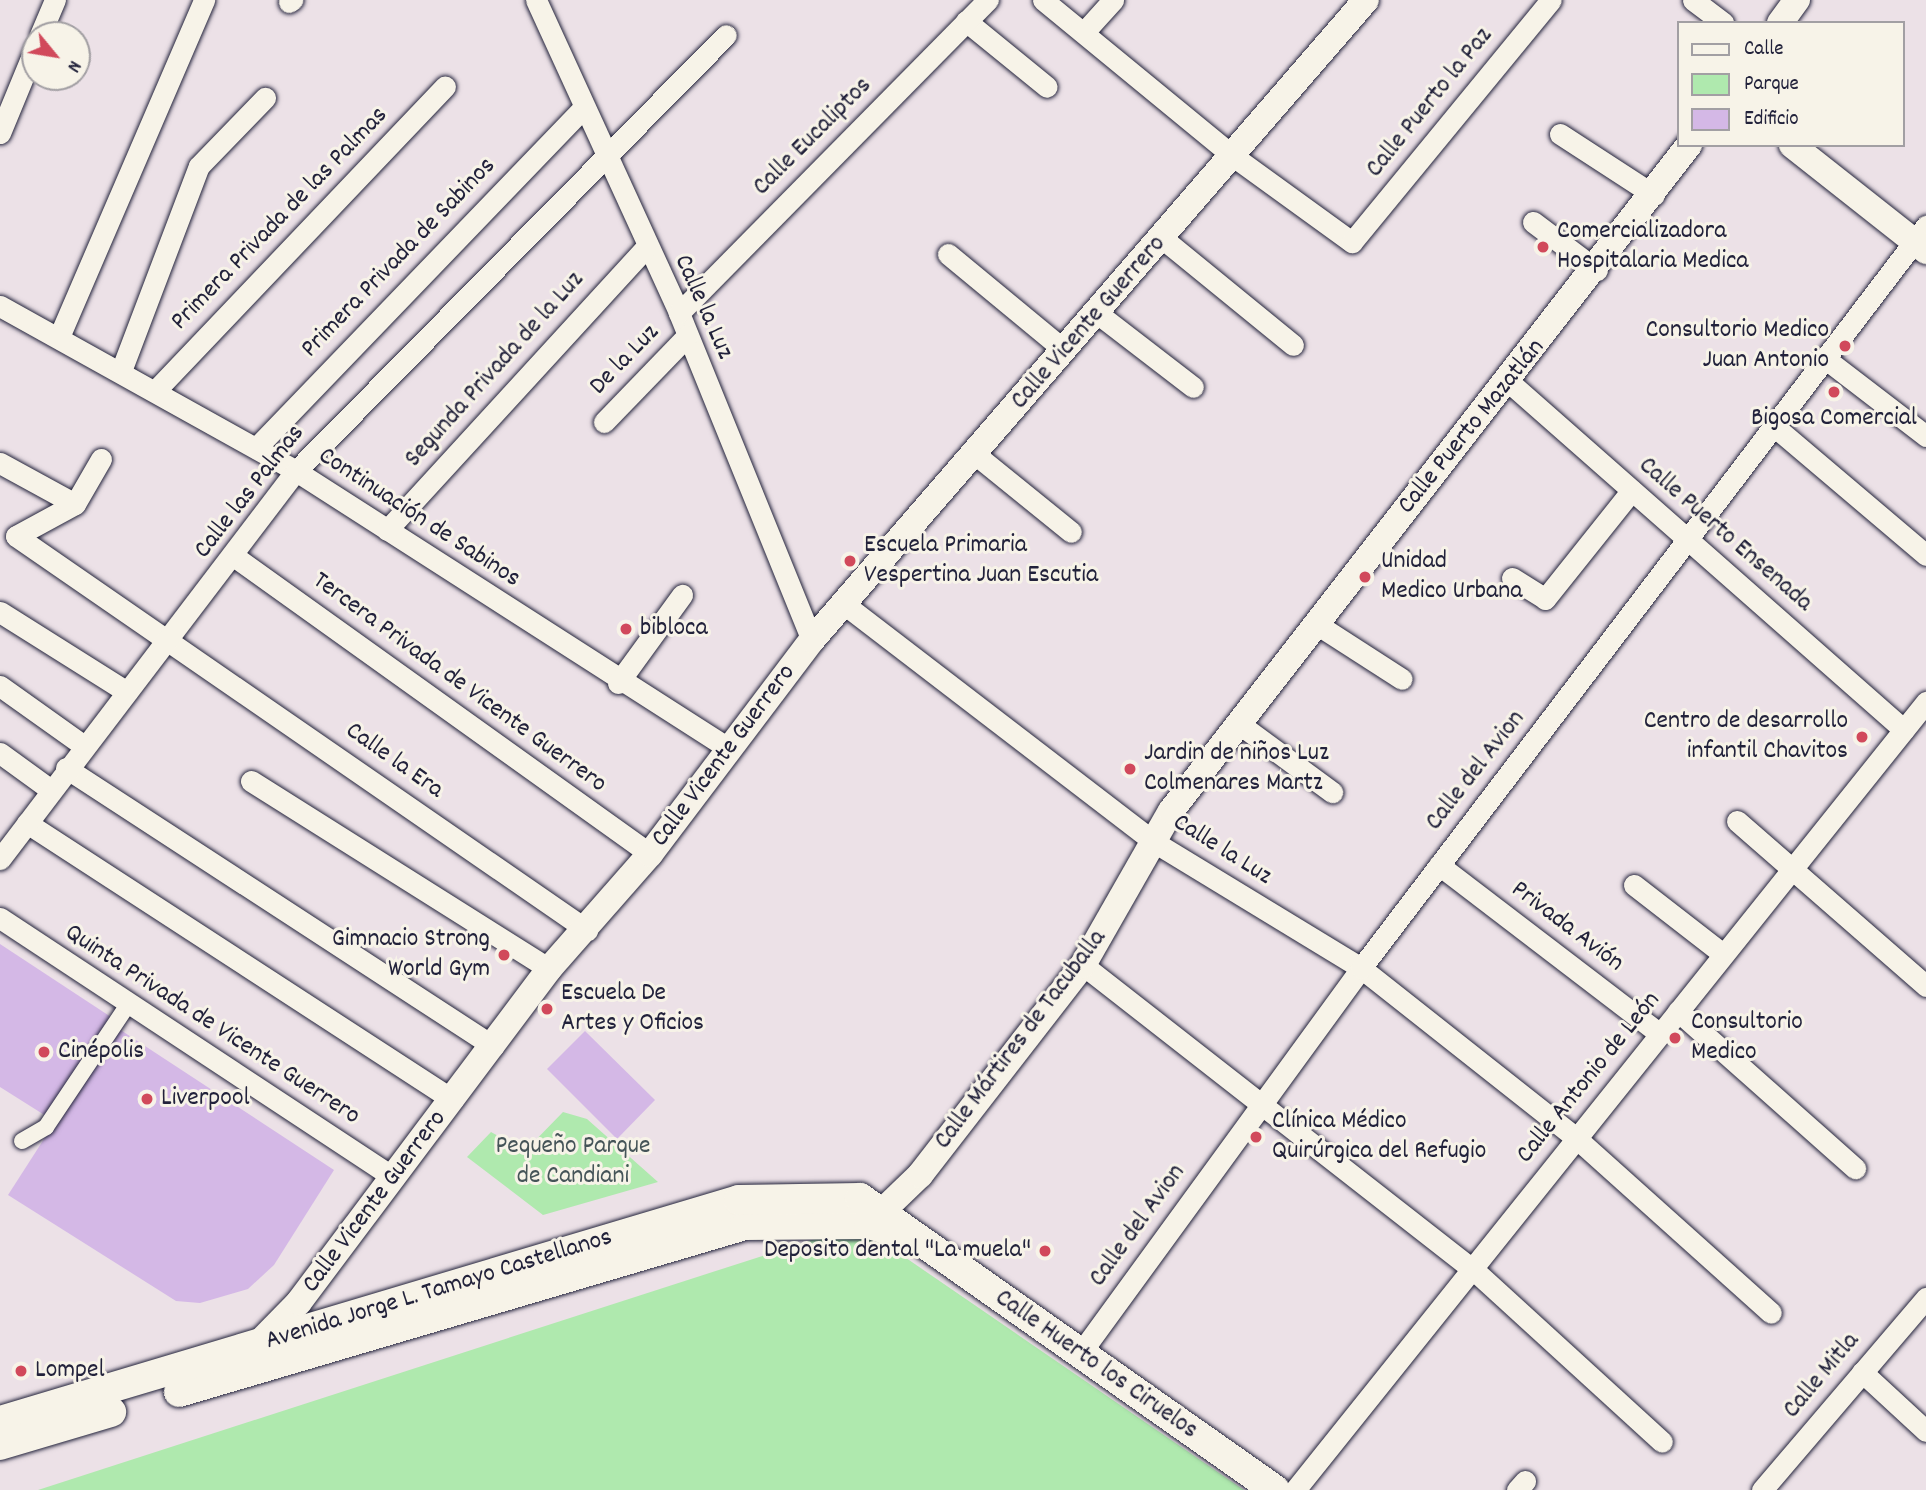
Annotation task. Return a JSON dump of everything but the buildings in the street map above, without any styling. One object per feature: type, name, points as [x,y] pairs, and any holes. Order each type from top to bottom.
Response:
[{"type":"main road","name":"Avenida Jorge L. Tamayo Castellanos","points":[[0,1445],[240,1374],[531,1275],[739,1200],[860,1198],[875,1217]]},
{"type":"main road","name":"Calle Huerto los Ciruelos","points":[[875,1217],[919,1238],[1079,1355],[1275,1490]]},
{"type":"main road","name":"Avenida Jorge L. Tamayo Castellanos","points":[[0,1422],[255,1346],[531,1275]]},
{"type":"street","points":[[46,21],[55,0]]},
{"type":"street","points":[[60,337],[204,0]]},
{"type":"street","name":"Calle la Luz","points":[[536,0],[645,248],[679,313],[812,640]]},
{"type":"street","name":"Calle Eucaliptos","points":[[679,313],[988,0]]},
{"type":"street","points":[[1043,0],[1085,31],[1233,156]]},
{"type":"street","points":[[1085,31],[1114,0]]},
{"type":"street","name":"Calle Vicente Guerrero","points":[[240,1374],[255,1346],[299,1302],[549,969],[587,930],[650,855],[812,640],[976,455],[1366,0]]},
{"type":"street","name":"Calle Puerto la Paz","points":[[1233,156],[1352,242],[1551,0]]},
{"type":"street","points":[[1693,0],[1720,21]]},
{"type":"street","points":[[966,21],[1047,87]]},
{"type":"street","name":"Calle las Palmas","points":[[0,859],[66,768],[235,558],[296,471],[607,160],[726,35]]},
{"type":"street","points":[[0,133],[21,82]]},
{"type":"street","name":"Primera Privada de las Palmas","points":[[156,390],[445,86]]},
{"type":"street","points":[[121,371],[199,166],[265,98]]},
{"type":"street","name":"Primera Privada de Sabinos","points":[[256,447],[584,107]]},
{"type":"street","points":[[1560,134],[1654,195]]},
{"type":"street","name":"Calle Puerto Mazatlán","points":[[1154,842],[1238,723],[1315,622],[1597,270],[1688,147]]},
{"type":"street","points":[[1795,147],[1922,240]]},
{"type":"street","points":[[1533,222],[1597,270]]},
{"type":"street","points":[[1162,238],[1293,345]]},
{"type":"street","name":"Calle del Avion","points":[[1079,1355],[1361,968],[1775,427],[1922,240]]},
{"type":"street","name":"Segunda Privada de la Luz","points":[[387,530],[645,248]]},
{"type":"street","points":[[948,254],[1065,350]]},
{"type":"street","name":"Continuación de Sabinos","points":[[0,306],[156,390],[296,471],[618,683],[728,748]]},
{"type":"street","points":[[1097,313],[1193,387]]},
{"type":"street","name":"De la Luz","points":[[604,422],[687,336]]},
{"type":"street","points":[[1827,360],[1926,436]]},
{"type":"street","name":"Calle Puerto Ensenada","points":[[1509,382],[1905,730]]},
{"type":"street","points":[[1775,427],[1926,555]]},
{"type":"street","points":[[976,455],[1071,532]]},
{"type":"street","points":[[0,463],[75,505],[101,459]]},
{"type":"street","points":[[1512,578],[1545,599],[1632,490]]},
{"type":"street","name":"Calle la Era","points":[[75,505],[16,536],[170,638],[587,930]]},
{"type":"street","name":"Tercera Privada de Vicente Guerrero","points":[[235,558],[650,855]]},
{"type":"street","points":[[618,683],[682,595]]},
{"type":"street","name":"Calle la Luz","points":[[844,604],[1154,842],[1361,968],[1575,1137],[1771,1313]]},
{"type":"street","points":[[0,612],[127,692]]},
{"type":"street","points":[[1315,622],[1402,679]]},
{"type":"street","points":[[0,686],[84,746]]},
{"type":"street","name":"Calle Antonio de León","points":[[1296,1490],[1475,1271],[1575,1137],[1926,702]]},
{"type":"street","points":[[1238,723],[1332,792]]},
{"type":"street","points":[[0,753],[51,790]]},
{"type":"street","points":[[66,768],[492,1046]]},
{"type":"street","points":[[251,781],[549,969]]},
{"type":"street","points":[[1738,821],[1926,986]]},
{"type":"street","points":[[27,823],[453,1100]]},
{"type":"street","name":"Calle Mártires de Tacuballa","points":[[875,1217],[920,1175],[1083,965],[1154,842]]},
{"type":"street","name":"Privada Avión","points":[[1439,865],[1660,1034]]},
{"type":"street","points":[[1634,885],[1723,954]]},
{"type":"street","name":"Quinta Privada de Vicente Guerrero","points":[[0,918],[394,1178]]},
{"type":"street","points":[[1083,965],[1258,1108],[1475,1271],[1662,1442]]},
{"type":"street","points":[[22,1140],[46,1127],[129,1003]]},
{"type":"street","points":[[1678,1011],[1855,1168]]},
{"type":"street","name":"Calle Mitla","points":[[1762,1490],[1926,1298]]},
{"type":"street","points":[[1862,1372],[1926,1431]]},
{"type":"green space","name":"Pequeño Parque de Candiani","points":[[563,1112],[587,1119],[658,1182],[543,1215],[467,1157],[491,1132],[525,1151]]},
{"type":"green space","points":[[858,1225],[1244,1490],[38,1490]]},
{"type":"place","name":"Comercializadora Hospitalaria Medica","points":[[1543,247]]},
{"type":"place","name":"Consultorio Medico Juan Antonio","points":[[1845,346]]},
{"type":"place","name":"Bigosa Comercial","points":[[1834,392]]},
{"type":"place","name":"Escuela Primaria Vespertina Juan Escutia","points":[[850,561]]},
{"type":"place","name":"Unidad Medico Urbana","points":[[1365,577]]},
{"type":"place","name":"bibloca","points":[[626,629]]},
{"type":"place","name":"Centro de desarrollo infantil Chavitos","points":[[1862,737]]},
{"type":"place","name":"Jardin de niños Luz Colmenares Martz","points":[[1130,769]]},
{"type":"place","name":"Gimnacio Strong World Gym","points":[[504,955]]},
{"type":"place","name":"Escuela De Artes y Oficios","points":[[547,1009]]},
{"type":"place","name":"Consultorio Medico","points":[[1675,1038]]},
{"type":"place","name":"Cinépolis","points":[[44,1052]]},
{"type":"place","name":"Liverpool","points":[[147,1099]]},
{"type":"place","name":"Clínica Médico Quirúrgica del Refugio","points":[[1256,1137]]},
{"type":"place","name":"Deposito dental \"La muela\"","points":[[1045,1251]]},
{"type":"place","name":"Lompel","points":[[21,1371]]}]
